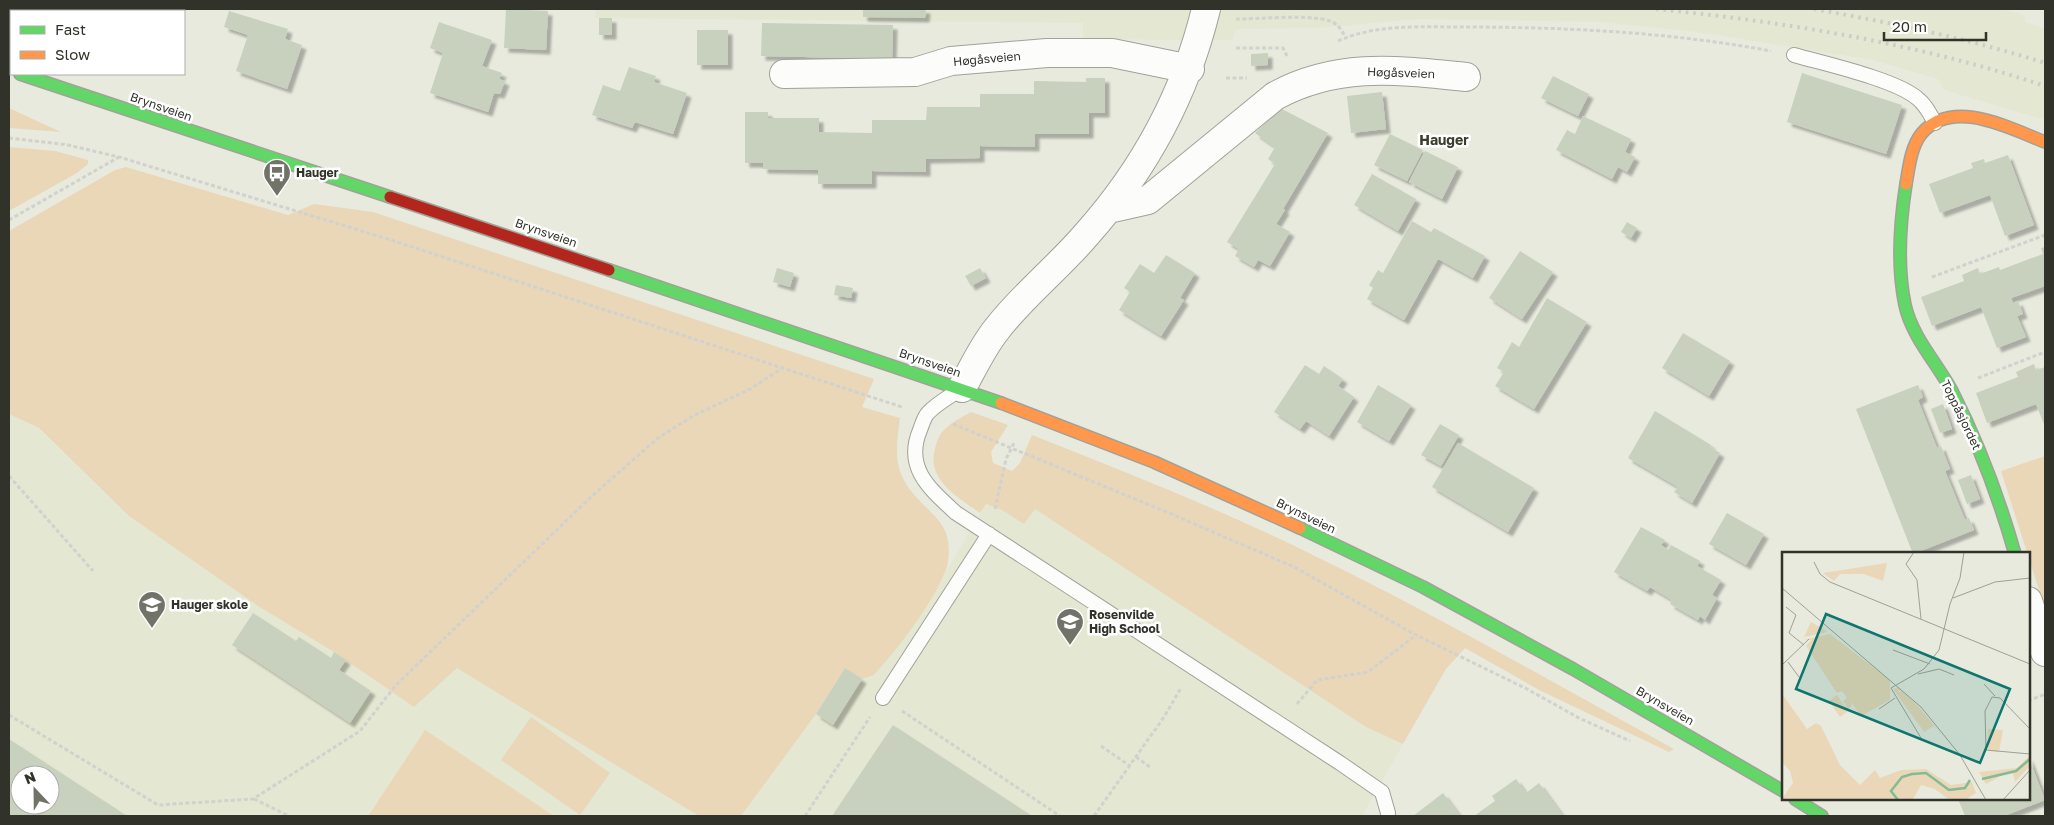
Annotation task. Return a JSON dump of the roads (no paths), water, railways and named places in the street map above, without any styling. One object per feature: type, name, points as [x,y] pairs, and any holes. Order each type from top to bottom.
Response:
[{"type":"main road","name":"Brynsveien","points":[[23,75],[962,388],[1154,462],[1276,516],[1423,587],[1573,669],[1782,790]]},
{"type":"main road","name":"Toppåsjordet","points":[[2015,552],[2008,525],[1989,476],[1950,389],[1915,329],[1906,306],[1902,279],[1903,221],[1908,166],[1912,148],[1922,133],[1935,123],[1952,117],[1969,117],[1990,122],[2045,142]]},
{"type":"main road","points":[[1796,800],[1822,816]]},
{"type":"street","points":[[962,388],[996,330],[1061,262],[1108,209],[1156,140],[1190,69],[1204,18]]},
{"type":"street","name":"Høgåsveien","points":[[784,74],[915,72],[951,61],[1048,53],[1112,53],[1190,69]]},
{"type":"street","name":"Høgåsveien","points":[[1108,209],[1148,200],[1275,96],[1298,84],[1334,73],[1382,70],[1466,77]]},
{"type":"street","points":[[2029,604],[2045,652]]},
{"type":"lane","points":[[1794,55],[1851,71],[1901,88],[1922,103],[1935,123]]},
{"type":"lane","points":[[962,388],[927,413],[914,443],[914,456],[918,469],[931,490],[956,513],[1382,792],[1388,813]]},
{"type":"lane","points":[[883,698],[989,534]]},
{"type":"railway","points":[[1656,9],[1804,28],[1853,37],[1950,58],[2045,86]]},
{"type":"railway","points":[[1814,9],[1931,32],[2045,63]]},
{"type":"place","name":"Hauger","points":[[277,197]]},
{"type":"place","name":"Hauger skole","points":[[152,629]]},
{"type":"place","name":"Rosenvilde High School","points":[[1070,646]]},
{"type":"district","name":"Hauger","points":[[1444,140]]}]
